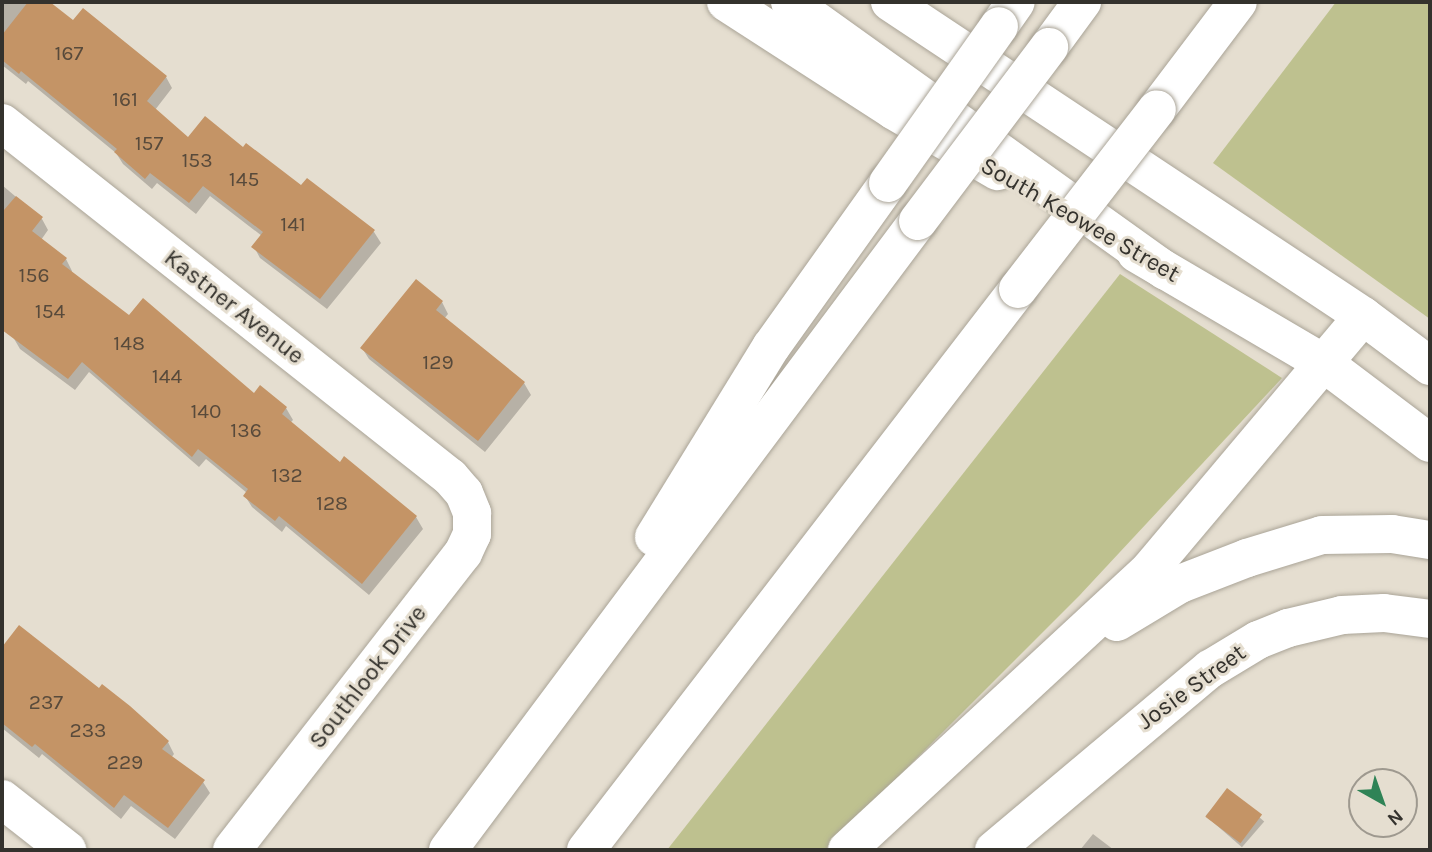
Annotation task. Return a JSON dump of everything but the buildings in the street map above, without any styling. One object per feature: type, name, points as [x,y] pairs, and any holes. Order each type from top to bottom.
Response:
[{"type":"main road","name":"South Keowee Street","points":[[726,2],[893,110],[1325,364],[1430,443]]},
{"type":"main road","points":[[790,2],[1166,271]]},
{"type":"main road","points":[[890,2],[1363,316],[1430,366]]},
{"type":"main road","points":[[448,850],[1082,2]]},
{"type":"main road","points":[[586,850],[1238,2]]},
{"type":"main road","points":[[521,752],[771,347],[1008,14]]},
{"type":"main road","name":"Kastner Avenue","points":[[2,123],[450,477],[464,493]]},
{"type":"main road","points":[[847,850],[1151,568],[1363,316]]},
{"type":"main road","name":"Southlook Drive","points":[[232,850],[463,554],[472,534],[472,513],[464,493]]},
{"type":"main road","points":[[1046,664],[1180,584],[1247,558],[1322,536],[1392,534],[1430,540]]},
{"type":"main road","name":"Josie Street","points":[[994,850],[1210,669],[1258,640],[1288,628],[1342,615],[1384,613],[1430,619]]},
{"type":"main road","points":[[2,799],[66,850]]},
{"type":"green space","points":[[1336,2],[1430,2],[1430,319],[1213,163]]},
{"type":"green space","points":[[1120,274],[1282,378],[1079,596],[825,850],[667,850]]}]
